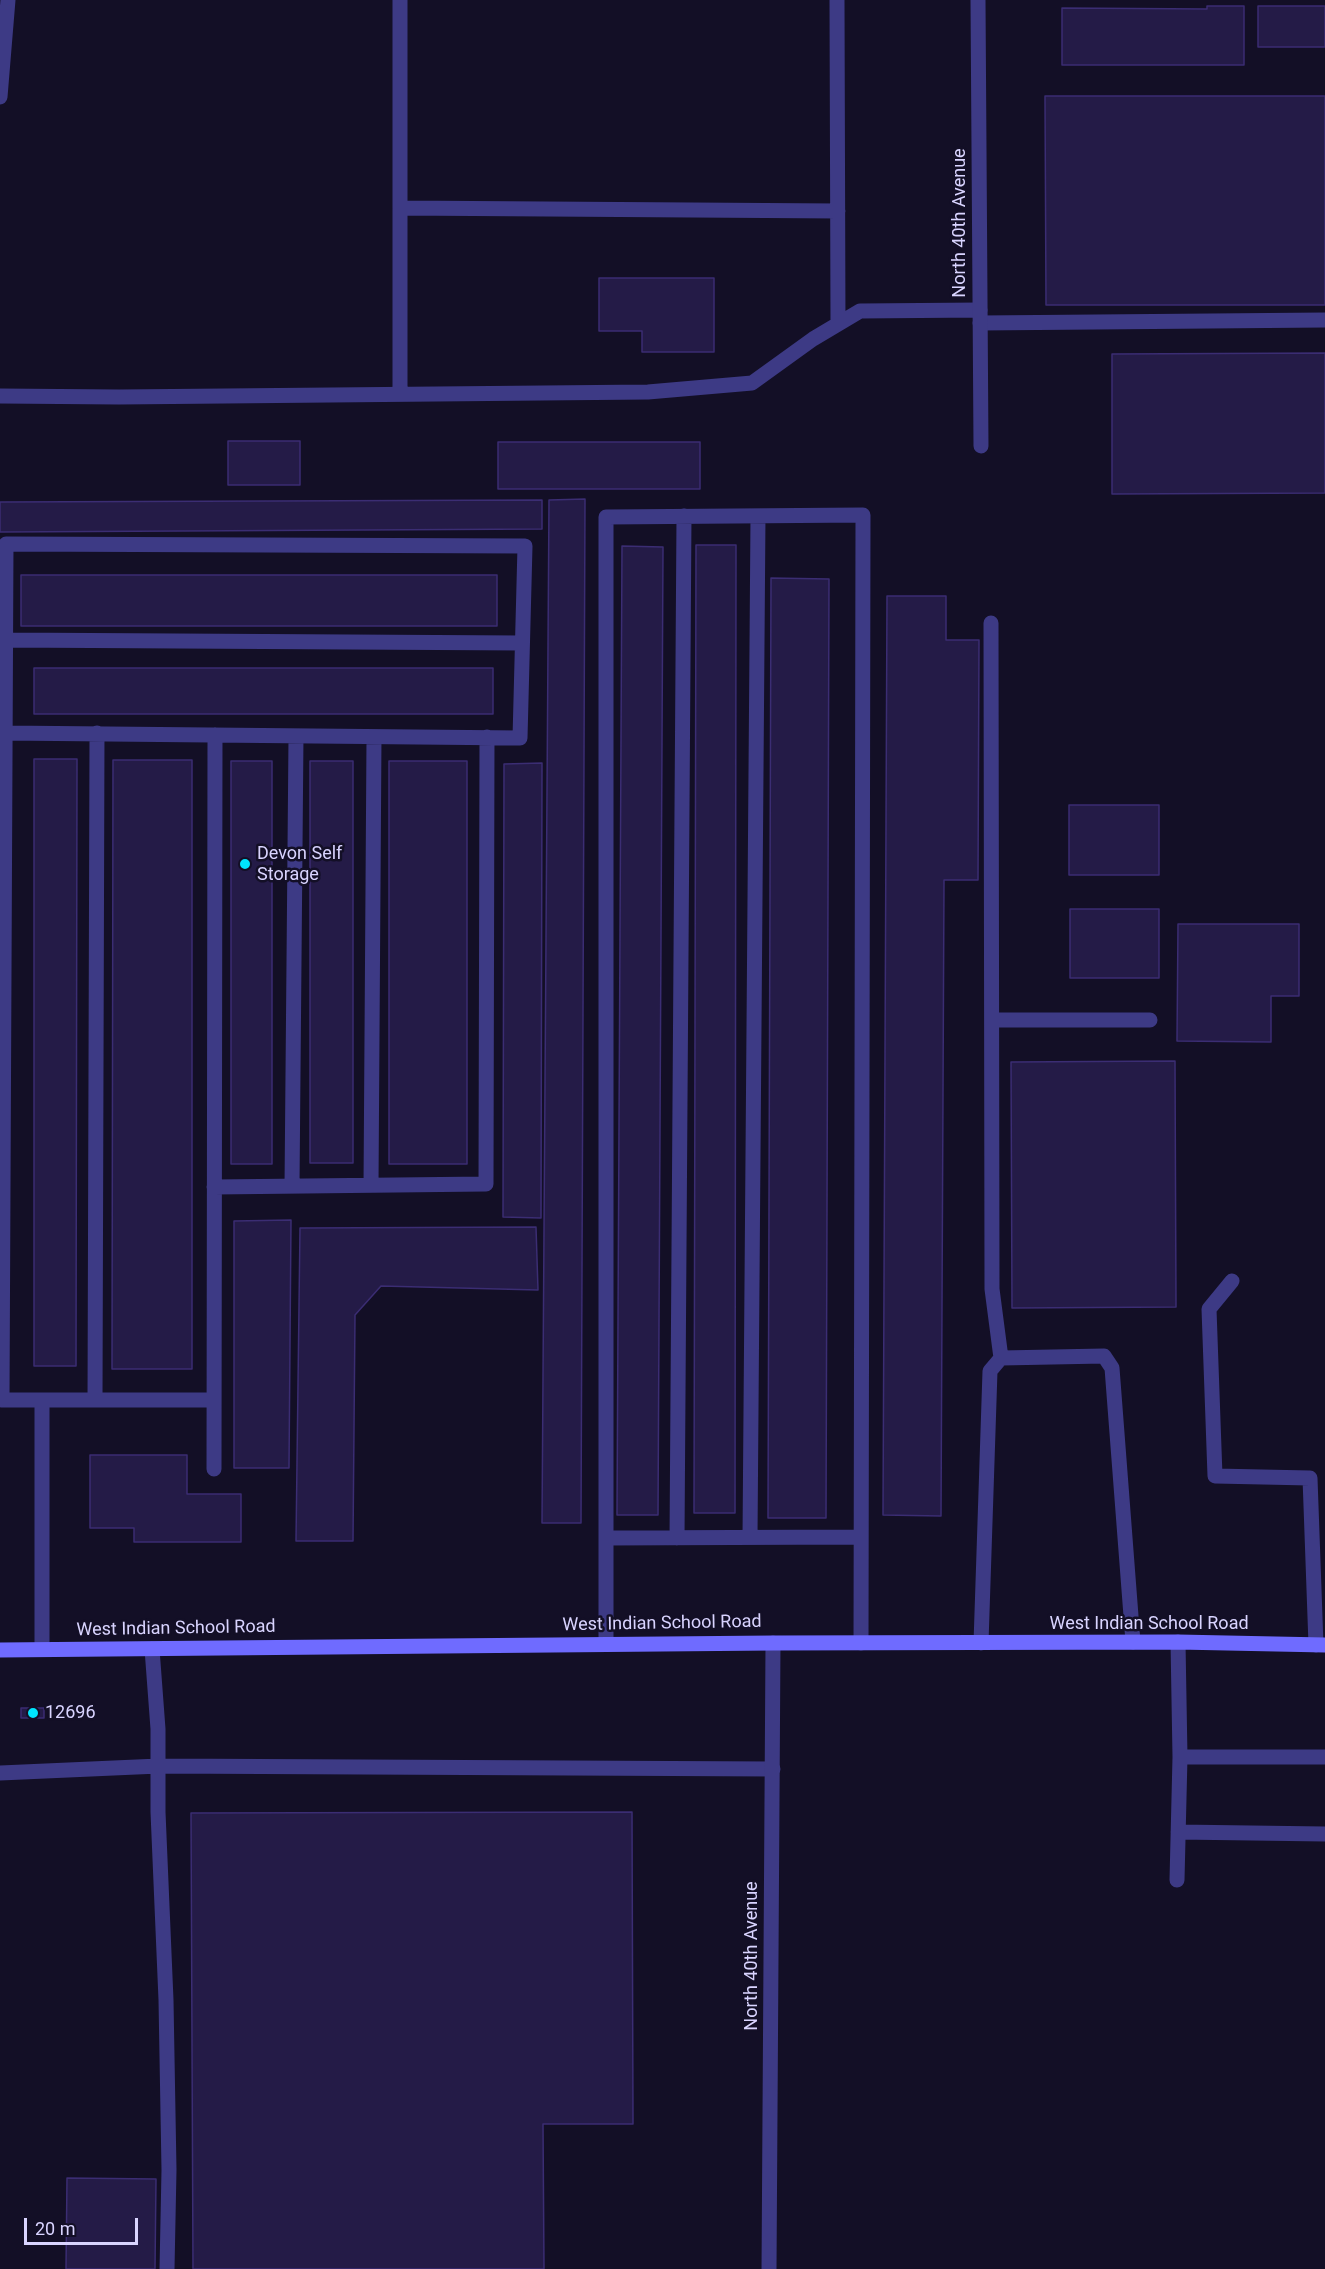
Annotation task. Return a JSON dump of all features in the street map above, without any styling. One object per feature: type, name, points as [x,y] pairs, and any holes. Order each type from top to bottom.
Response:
[{"type":"main road","name":"West Indian School Road","points":[[0,1650],[773,1642],[1178,1642],[1321,1645]]},
{"type":"street","points":[[0,97],[8,0]]},
{"type":"street","points":[[400,0],[400,394]]},
{"type":"street","points":[[837,0],[838,324]]},
{"type":"street","name":"North 40th Avenue","points":[[978,0],[981,446]]},
{"type":"street","points":[[400,208],[838,211]]},
{"type":"street","points":[[0,396],[648,392],[752,383],[813,339],[860,311],[980,316],[1325,320]]},
{"type":"street","points":[[606,1644],[606,517],[684,516],[863,515],[861,1642]]},
{"type":"street","points":[[677,1538],[684,516]]},
{"type":"street","points":[[750,1537],[758,516]]},
{"type":"street","points":[[5,733],[520,738],[525,546],[6,544],[3,664],[5,733],[2,1400],[214,1400]]},
{"type":"street","points":[[981,1642],[990,1371],[1001,1358],[992,1289],[991,623]]},
{"type":"street","points":[[5,640],[522,643]]},
{"type":"street","points":[[95,1400],[97,734]]},
{"type":"street","points":[[214,1469],[215,735]]},
{"type":"street","points":[[292,1186],[296,736]]},
{"type":"street","points":[[371,1185],[374,737]]},
{"type":"street","points":[[214,1187],[486,1184],[487,737]]},
{"type":"street","points":[[992,1020],[1150,1020]]},
{"type":"street","points":[[1232,1281],[1209,1309],[1215,1476],[1310,1478],[1321,1645]]},
{"type":"street","points":[[1001,1358],[1104,1356],[1112,1368],[1133,1642]]},
{"type":"street","points":[[42,1400],[42,1650]]},
{"type":"street","points":[[606,1538],[861,1537]]},
{"type":"street","name":"North 40th Avenue","points":[[769,2269],[773,1642]]},
{"type":"street","points":[[1177,1880],[1180,1757],[1178,1642]]},
{"type":"street","points":[[152,1649],[159,1766],[158,1812],[166,2000],[169,2158],[167,2269]]},
{"type":"street","points":[[1180,1757],[1325,1757]]},
{"type":"street","points":[[0,1773],[159,1766],[773,1769]]},
{"type":"street","points":[[1178,1832],[1325,1834]]},
{"type":"building","points":[[1207,6],[1244,6],[1244,65],[1062,65],[1062,8],[1207,9]]},
{"type":"building","points":[[1258,6],[1325,6],[1325,47],[1258,47]]},
{"type":"building","points":[[1045,96],[1325,96],[1325,305],[1046,305]]},
{"type":"building","points":[[599,278],[714,278],[714,352],[642,352],[642,331],[599,331]]},
{"type":"building","points":[[1325,353],[1325,493],[1112,494],[1112,354]]},
{"type":"building","points":[[228,441],[300,441],[300,485],[228,485]]},
{"type":"building","points":[[498,442],[700,442],[700,489],[498,489]]},
{"type":"building","points":[[585,499],[581,1523],[542,1523],[549,500]]},
{"type":"building","points":[[542,500],[542,529],[0,532],[0,502]]},
{"type":"building","points":[[696,545],[736,545],[735,1513],[694,1513]]},
{"type":"building","points":[[622,546],[663,547],[658,1515],[617,1515]]},
{"type":"building","points":[[21,575],[497,575],[497,626],[21,626]]},
{"type":"building","points":[[771,578],[829,579],[826,1518],[768,1518]]},
{"type":"building","points":[[887,596],[946,596],[946,640],[979,640],[978,880],[944,880],[941,1516],[883,1515]]},
{"type":"building","points":[[34,668],[493,668],[493,714],[34,714]]},
{"type":"building","points":[[34,759],[77,759],[76,1366],[34,1366]]},
{"type":"building","points":[[113,760],[192,760],[192,1369],[112,1369]]},
{"type":"building","points":[[231,761],[272,761],[272,1164],[231,1164]]},
{"type":"building","points":[[310,761],[353,761],[353,1163],[310,1163]]},
{"type":"building","points":[[389,761],[467,761],[467,1164],[389,1164]]},
{"type":"building","points":[[542,763],[541,1218],[503,1217],[504,764]]},
{"type":"building","points":[[1069,805],[1159,805],[1159,875],[1069,875]]},
{"type":"building","points":[[1070,909],[1159,909],[1159,978],[1070,978]]},
{"type":"building","points":[[1178,924],[1299,924],[1299,996],[1271,996],[1271,1042],[1177,1041]]},
{"type":"building","points":[[1175,1061],[1176,1307],[1012,1308],[1011,1062]]},
{"type":"building","points":[[291,1220],[289,1468],[234,1468],[234,1221]]},
{"type":"building","points":[[536,1227],[538,1290],[381,1286],[355,1315],[353,1541],[296,1541],[300,1228]]},
{"type":"building","points":[[90,1455],[187,1455],[187,1494],[241,1494],[241,1542],[134,1542],[134,1528],[90,1528]]},
{"type":"building","points":[[21,1708],[44,1708],[44,1718],[21,1718]]},
{"type":"building","points":[[632,1812],[633,2124],[543,2124],[544,2269],[193,2269],[191,1813]]},
{"type":"building","points":[[67,2178],[156,2179],[155,2269],[66,2269]]},
{"type":"place","name":"Devon Self Storage","points":[[245,864]]},
{"type":"place","name":"12696","points":[[33,1713]]}]
